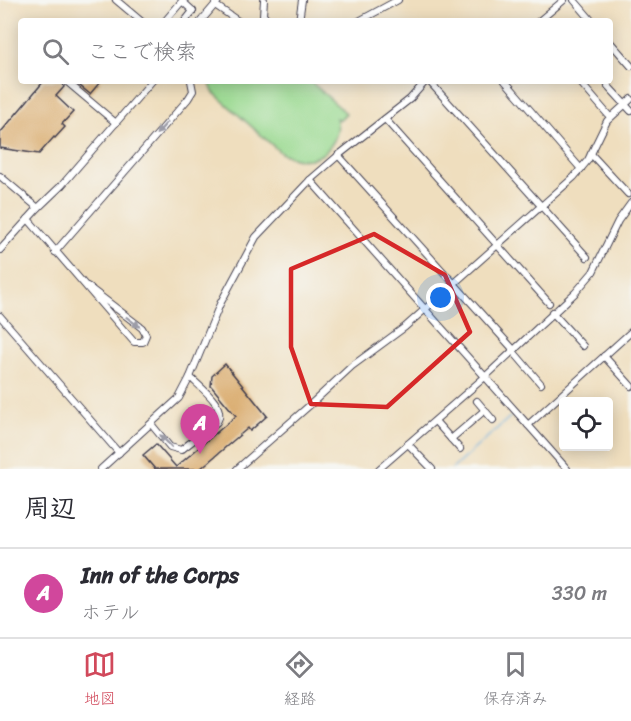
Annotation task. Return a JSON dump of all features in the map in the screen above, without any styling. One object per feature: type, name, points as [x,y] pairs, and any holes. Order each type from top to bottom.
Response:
[{"type":"lane","points":[[116,0],[137,18]]},
{"type":"lane","points":[[264,0],[263,15],[265,18]]},
{"type":"lane","points":[[299,18],[302,0]]},
{"type":"lane","points":[[365,18],[393,5],[398,0]]},
{"type":"lane","points":[[543,18],[564,0]]},
{"type":"lane","points":[[574,0],[589,18]]},
{"type":"lane","points":[[167,18],[182,1],[193,11],[187,18]]},
{"type":"lane","points":[[204,18],[217,3],[234,18]]},
{"type":"lane","points":[[613,45],[631,66]]},
{"type":"lane","points":[[70,84],[116,123]]},
{"type":"lane","points":[[0,250],[62,185],[149,84]]},
{"type":"lane","points":[[55,252],[188,99],[193,91],[192,84]]},
{"type":"lane","points":[[101,469],[178,398],[190,377],[220,304],[256,237],[310,180],[338,155],[410,99],[425,84]]},
{"type":"lane","points":[[431,84],[587,257]]},
{"type":"lane","points":[[508,84],[581,169]]},
{"type":"lane","points":[[582,84],[610,117]]},
{"type":"lane","points":[[608,86],[631,111]]},
{"type":"lane","points":[[237,469],[352,366],[426,309],[581,169],[610,117],[631,99]]},
{"type":"lane","points":[[385,119],[549,303]]},
{"type":"lane","points":[[591,154],[628,194]]},
{"type":"lane","points":[[338,155],[454,283],[541,384]]},
{"type":"lane","points":[[0,176],[38,208]]},
{"type":"lane","points":[[310,180],[567,469]]},
{"type":"lane","points":[[382,468],[575,293],[592,272],[618,221],[631,203]]},
{"type":"lane","points":[[28,219],[134,342],[143,342],[146,335],[142,328],[87,286]]},
{"type":"lane","points":[[552,312],[583,346]]},
{"type":"lane","points":[[0,316],[119,453]]},
{"type":"lane","points":[[528,425],[631,332]]},
{"type":"lane","points":[[604,356],[631,386]]},
{"type":"lane","points":[[151,424],[170,447],[181,450],[217,422],[220,411],[216,404],[190,377]]},
{"type":"lane","points":[[477,401],[493,420]]},
{"type":"lane","points":[[451,439],[485,410]]},
{"type":"lane","points":[[435,421],[460,449]]},
{"type":"lane","points":[[408,444],[432,469]]},
{"type":"highlighted area","points":[[374,234],[445,275],[470,332],[387,407],[311,404],[291,347],[291,269]]},
{"type":"green space","points":[[210,84],[313,84],[346,113],[340,120],[336,118],[337,131],[328,149],[310,159],[295,158],[281,153],[213,92]]},
{"type":"building","points":[[41,84],[62,84],[64,87],[56,96],[73,112],[62,124],[65,127],[39,154],[0,148],[0,133]]},
{"type":"building","points":[[78,84],[98,84],[90,94]]},
{"type":"building","points":[[225,364],[267,416],[250,431],[248,428],[200,469],[155,469],[143,455],[156,444],[176,467],[236,416],[211,386],[212,376]]},
{"type":"waterway","points":[[452,469],[510,417]]},
{"type":"place","name":"Inn of the Corps","points":[[200,454]]}]
